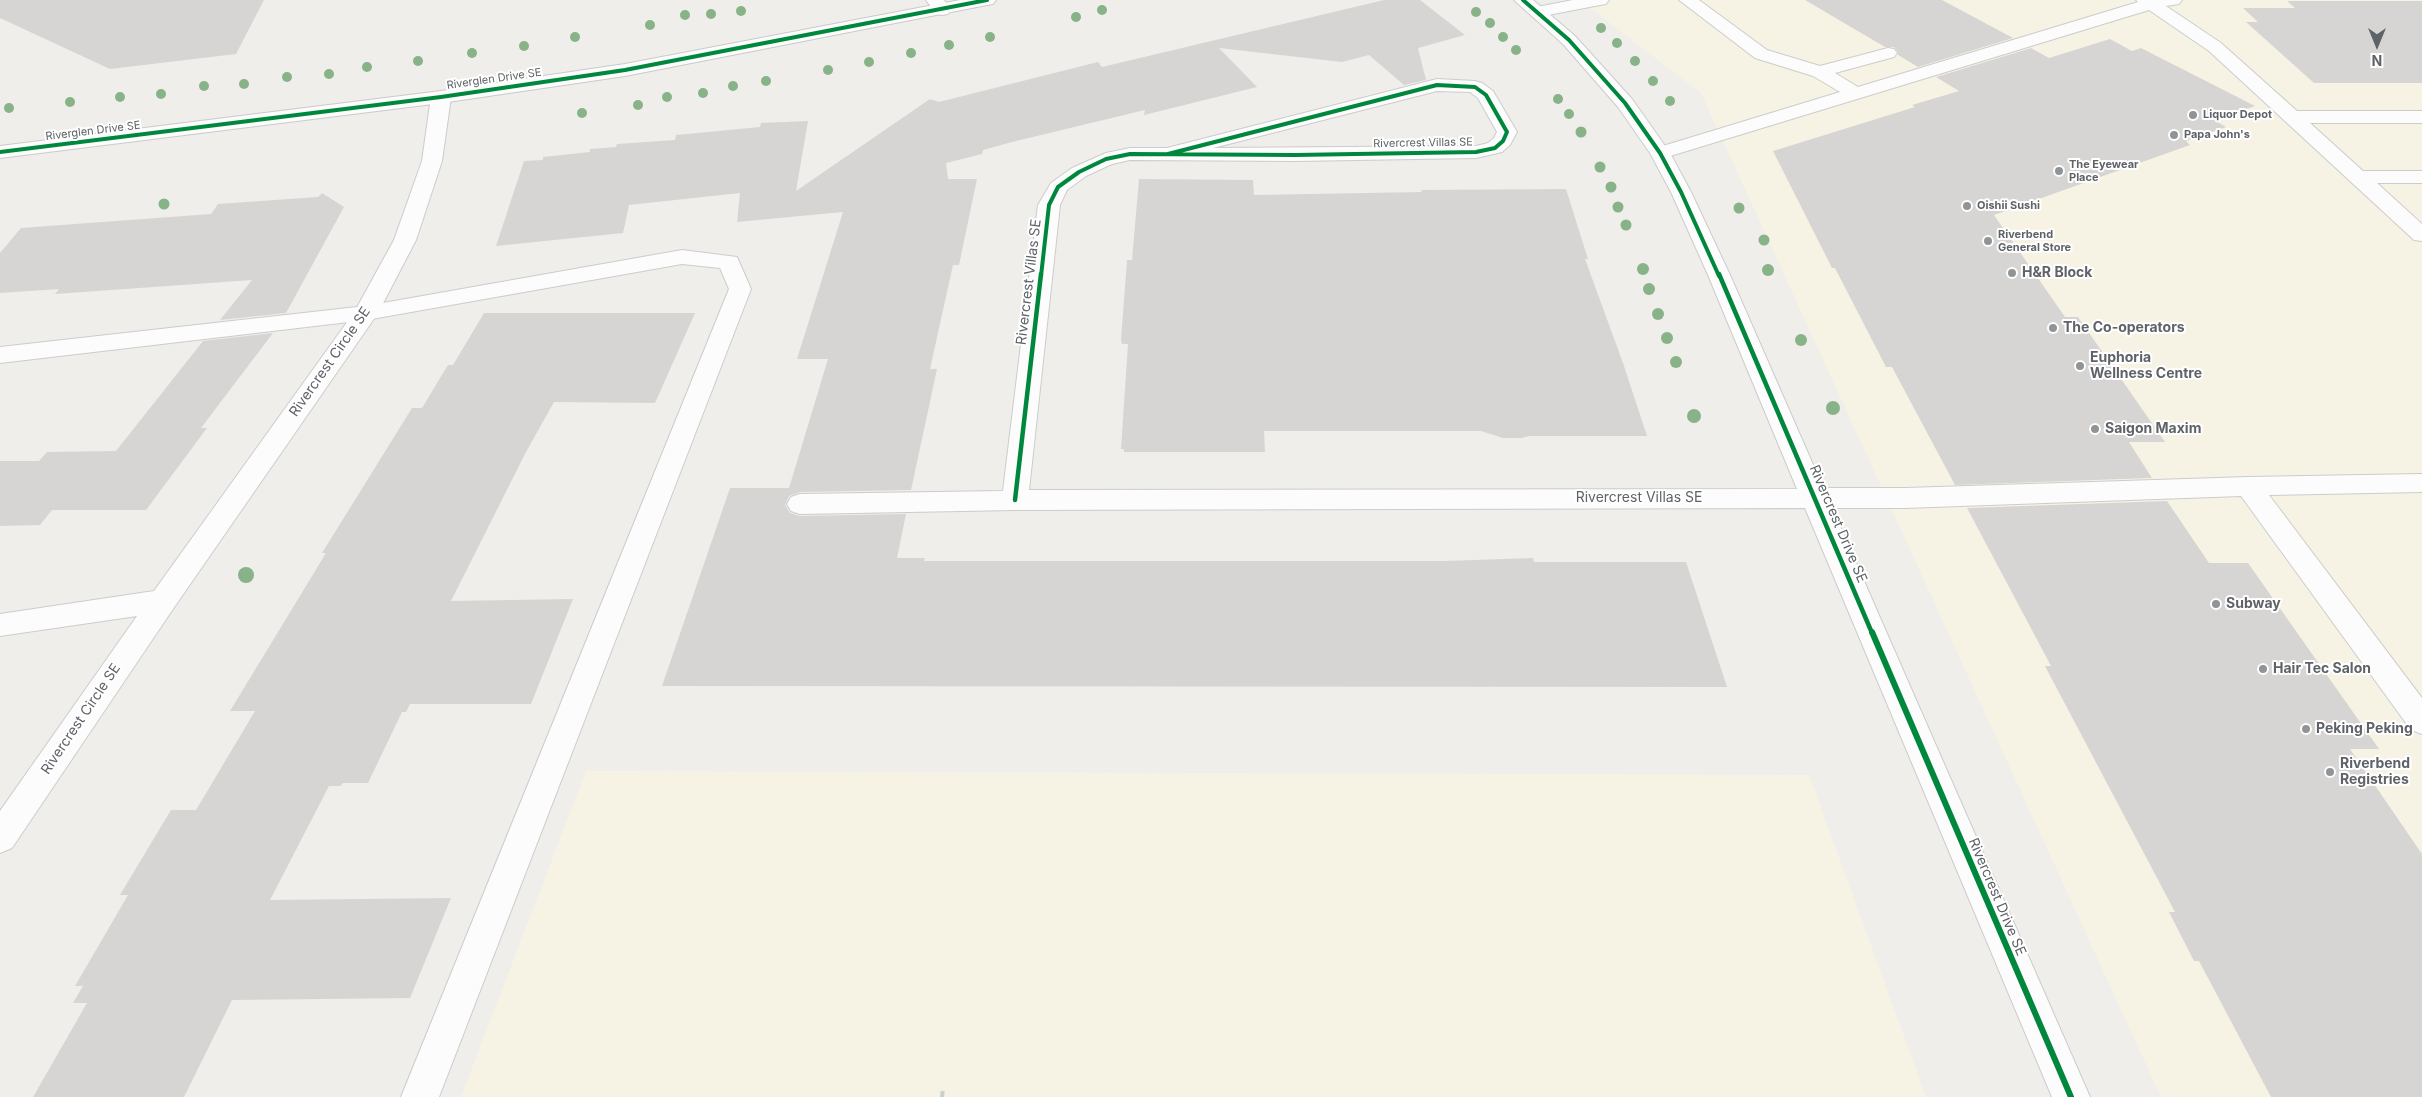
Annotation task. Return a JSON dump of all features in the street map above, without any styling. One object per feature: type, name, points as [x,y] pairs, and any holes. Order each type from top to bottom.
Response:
[{"type":"street","name":"Riverglen Drive SE","points":[[0,152],[440,97],[624,70],[938,5],[987,0]]},
{"type":"street","points":[[1530,6],[1600,0]]},
{"type":"street","points":[[1688,0],[1761,54],[1820,72],[1856,94]]},
{"type":"street","points":[[1660,153],[1856,94],[2148,2],[2173,0]]},
{"type":"street","points":[[2148,2],[2215,47],[2422,235]]},
{"type":"street","name":"Rivercrest Drive SE","points":[[1530,6],[1569,40],[1618,96],[1660,153],[1719,275],[2071,1097]]},
{"type":"street","points":[[1820,72],[1888,53]]},
{"type":"street","name":"Rivercrest Villas SE","points":[[1015,500],[1049,205],[1058,186],[1079,172],[1106,159],[1130,154],[1168,154],[1476,152],[1495,148],[1503,141],[1507,132],[1486,95],[1475,88],[1437,85],[1168,154]]},
{"type":"street","name":"Rivercrest Circle SE","points":[[0,838],[162,601],[366,313],[405,240],[422,197],[432,161],[440,97]]},
{"type":"street","points":[[2292,117],[2422,117]]},
{"type":"street","points":[[2357,177],[2422,177]]},
{"type":"street","points":[[0,355],[366,313],[682,257],[729,262],[740,289],[420,1097]]},
{"type":"street","name":"Rivercrest Villas SE","points":[[800,504],[1015,500],[1915,497],[2248,486],[2422,483]]},
{"type":"street","points":[[2248,486],[2422,721]]},
{"type":"street","points":[[0,625],[162,601]]},
{"type":"path","points":[[942,1097],[943,1089]]},
{"type":"shaded area","points":[[1580,0],[2422,0],[2422,1097],[2161,1097],[1701,93]]},
{"type":"shaded area","points":[[586,771],[1809,775],[1926,1097],[461,1097]]},
{"type":"building","points":[[0,0],[264,0],[236,54],[110,69],[0,18]]},
{"type":"building","points":[[1384,0],[1420,0],[1465,35],[1418,48],[1426,80],[1404,85],[1369,55],[1342,62],[1219,48],[1257,87],[1144,115],[1145,110],[1012,142],[983,150],[982,154],[946,163],[948,179],[977,179],[959,265],[953,265],[930,369],[937,369],[911,490],[800,492],[789,496],[785,505],[790,513],[800,516],[906,514],[897,558],[925,558],[924,561],[1445,561],[1533,558],[1534,562],[1686,562],[1727,687],[662,686],[730,488],[789,488],[828,359],[797,359],[843,212],[737,222],[740,193],[629,205],[623,233],[496,246],[524,161],[543,160],[543,157],[590,152],[590,149],[616,147],[617,144],[675,140],[676,135],[760,127],[761,123],[808,121],[796,191],[930,99],[939,102],[1098,62],[1102,67]]},
{"type":"building","points":[[1805,0],[1942,0],[2013,38],[1918,67],[1898,55],[1894,47],[1885,47]]},
{"type":"building","points":[[2287,1],[2422,1],[2422,83],[2314,83],[2246,22],[2258,22],[2243,8],[2295,8]]},
{"type":"building","points":[[2110,39],[2132,51],[2141,48],[2255,106],[2214,120],[2226,127],[2186,141],[2190,145],[1994,215],[2065,317],[2078,317],[2165,442],[2129,442],[2152,478],[1955,485],[1892,367],[1886,367],[1835,268],[1832,268],[1773,151],[1915,107],[1912,105],[1959,91],[1936,77],[2031,48],[2049,58]]},
{"type":"building","points":[[1139,179],[1253,180],[1254,195],[1422,192],[1421,190],[1566,189],[1588,259],[1585,259],[1647,436],[1529,436],[1503,438],[1481,431],[1264,431],[1265,452],[1124,452],[1124,449],[1121,449],[1128,344],[1122,344],[1121,340],[1127,260],[1132,260]]},
{"type":"building","points":[[322,193],[344,207],[286,313],[220,320],[252,280],[55,294],[59,289],[0,293],[0,253],[21,228],[211,214],[218,204],[318,197]]},
{"type":"building","points":[[484,313],[695,313],[655,403],[554,402],[526,452],[451,601],[573,599],[531,704],[410,704],[406,712],[402,712],[368,783],[343,783],[340,786],[329,786],[270,900],[451,898],[410,998],[232,1000],[184,1097],[33,1097],[87,1003],[73,1003],[83,986],[75,986],[128,895],[120,895],[171,810],[196,810],[255,711],[230,711],[326,553],[322,553],[412,408],[422,408],[448,365],[453,365]]},
{"type":"building","points":[[273,333],[201,428],[207,428],[146,510],[52,510],[40,525],[0,526],[0,461],[39,461],[47,452],[116,451],[203,341]]},
{"type":"building","points":[[2167,501],[2209,563],[2248,563],[2379,749],[2350,749],[2422,854],[2422,1097],[2271,1097],[2199,961],[2194,961],[2169,912],[2175,912],[2045,666],[2051,666],[1967,508]]},
{"type":"cycle path","points":[[0,152],[441,97],[625,70],[987,0]]},
{"type":"cycle path","points":[[1523,0],[1569,40],[1625,103],[1660,153],[1681,192],[1719,275],[2071,1097]]},
{"type":"cycle path","points":[[1015,500],[1049,205],[1058,187],[1079,172],[1106,159],[1130,154],[1295,155],[1476,152],[1495,148],[1503,141],[1507,132],[1486,95],[1475,87],[1437,85],[1168,154]]},
{"type":"place","name":"Liquor Depot","points":[[2193,115]]},
{"type":"place","name":"Papa John's","points":[[2174,135]]},
{"type":"place","name":"The Eyewear Place","points":[[2059,171]]},
{"type":"place","name":"Oishii Sushi","points":[[1967,206]]},
{"type":"place","name":"Riverbend General Store","points":[[1988,241]]},
{"type":"place","name":"H&R Block","points":[[2012,273]]},
{"type":"place","name":"The Co-operators","points":[[2053,328]]},
{"type":"place","name":"Euphoria Wellness Centre","points":[[2080,366]]},
{"type":"place","name":"Saigon Maxim","points":[[2095,429]]},
{"type":"place","name":"Subway","points":[[2216,604]]},
{"type":"place","name":"Hair Tec Salon","points":[[2263,669]]},
{"type":"place","name":"Peking Peking","points":[[2306,729]]},
{"type":"place","name":"Riverbend Registries","points":[[2330,772]]}]
